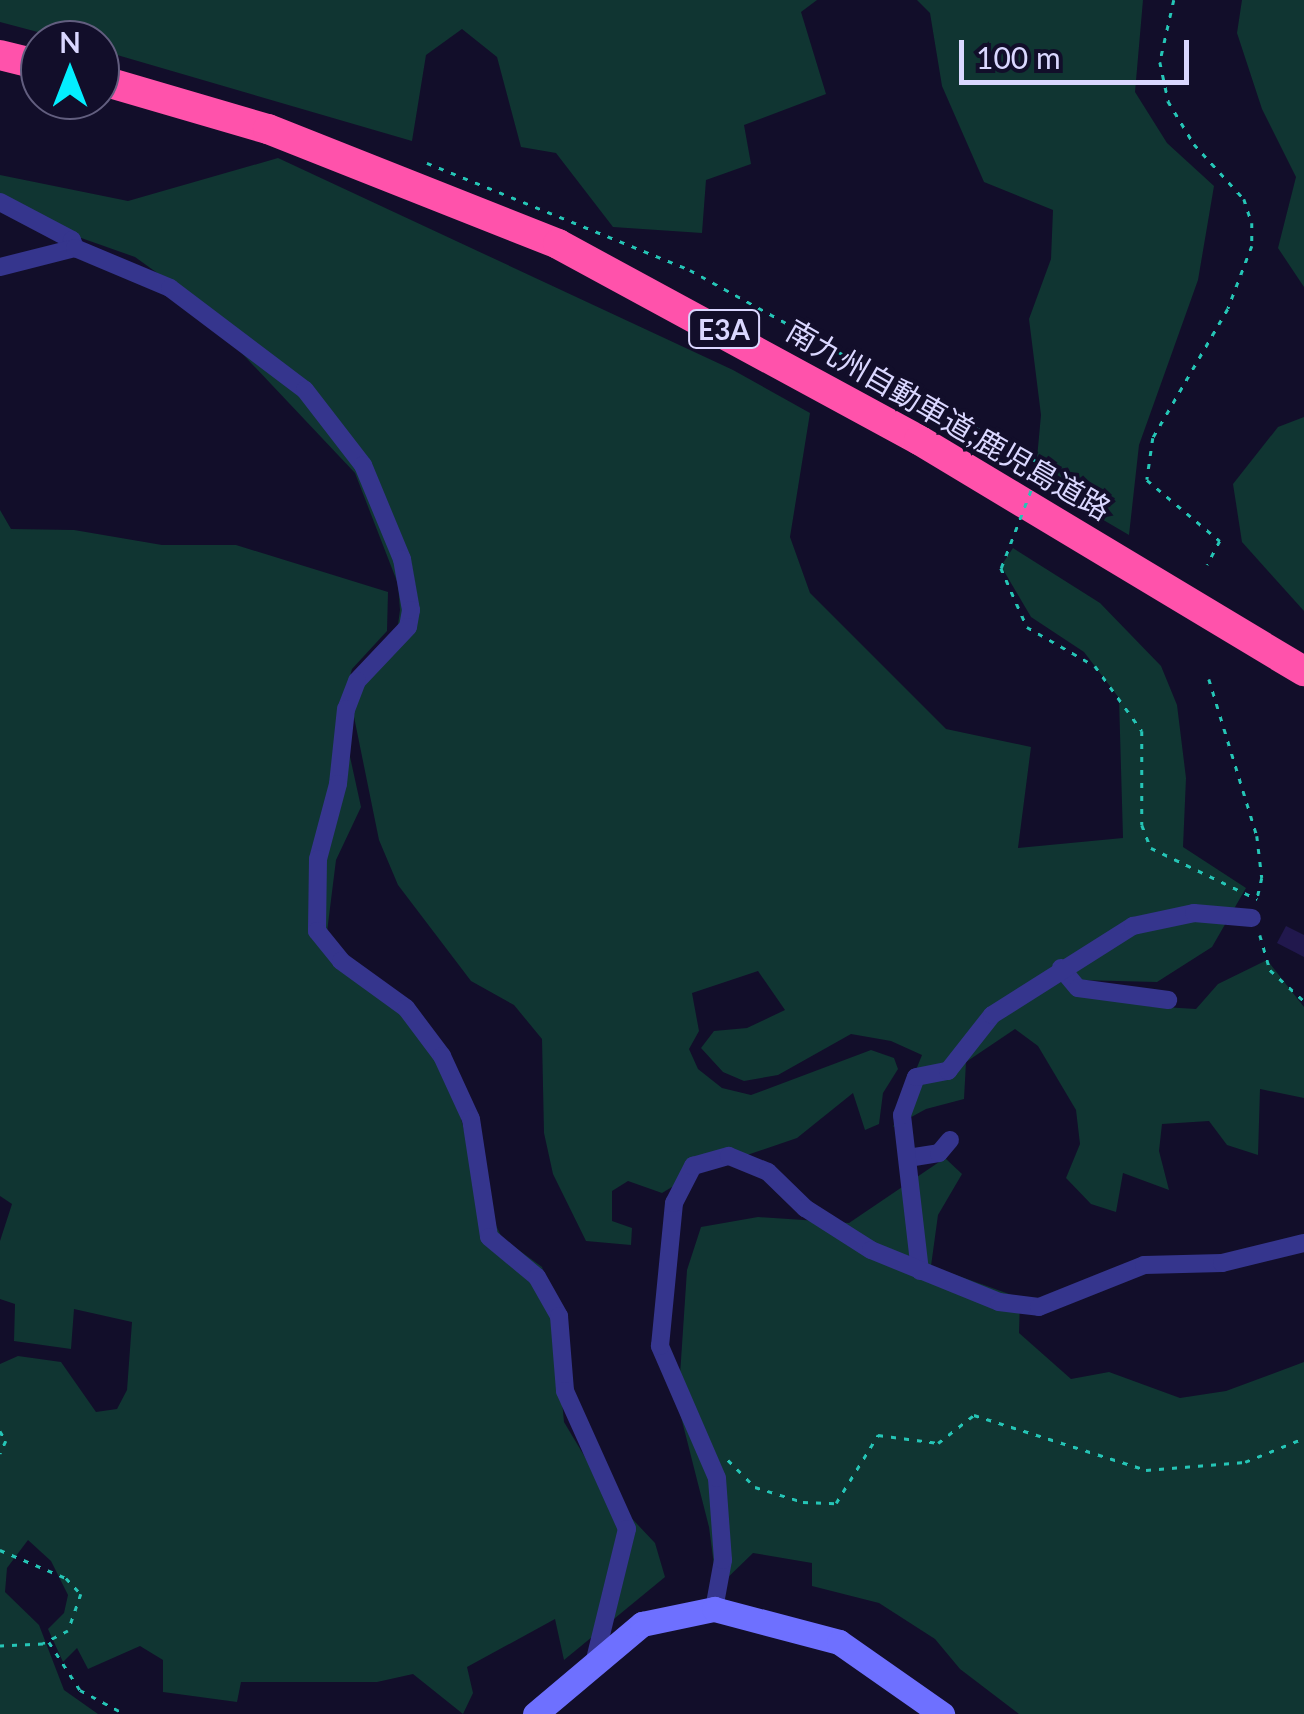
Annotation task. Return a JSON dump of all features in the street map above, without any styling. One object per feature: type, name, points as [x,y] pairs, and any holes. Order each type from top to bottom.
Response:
[{"type":"highway","name":"南九州自動車道;鹿児島道路","points":[[120,86],[268,128],[558,244],[920,440],[1304,671]]},
{"type":"street","points":[[0,202],[72,240],[75,248]]},
{"type":"street","points":[[0,267],[75,248],[170,288],[305,390],[363,465],[410,585],[408,627],[356,681],[346,709],[338,784],[318,859],[317,931],[341,962],[406,1008],[442,1056],[471,1119],[490,1237],[537,1278],[558,1316],[565,1391],[627,1529],[595,1659]]},
{"type":"street","points":[[920,1270],[902,1116],[916,1077],[961,1062],[992,1016],[1036,994],[1062,968],[1160,916],[1252,918]]},
{"type":"street","points":[[1062,968],[1078,988],[1168,1000]]},
{"type":"street","points":[[908,1158],[939,1153],[950,1140]]},
{"type":"street","points":[[714,1609],[723,1560],[717,1478],[660,1346],[674,1203],[693,1166],[729,1156],[768,1172],[805,1208],[870,1250],[999,1302],[1038,1306],[1144,1265],[1222,1263],[1304,1243]]},
{"type":"street","points":[[535,1714],[595,1659],[642,1624],[714,1609],[839,1642],[942,1714]]},
{"type":"path","points":[[1174,0],[1160,62],[1168,101],[1194,144],[1244,199],[1252,224],[1252,246],[1228,309],[1152,438],[1147,480],[1220,542],[1207,565]]},
{"type":"path","points":[[428,163],[690,270],[1040,464],[1000,568],[1027,626],[1095,666],[1142,731],[1142,825],[1151,848],[1257,899]]},
{"type":"path","points":[[1209,679],[1257,836],[1262,878],[1252,918],[1270,970],[1304,1001]]},
{"type":"path","points":[[717,1449],[755,1487],[803,1502],[836,1503],[878,1435],[938,1444],[974,1414],[1146,1470],[1245,1462],[1304,1438]]},
{"type":"path","points":[[0,1431],[6,1441],[0,1454]]},
{"type":"path","points":[[0,1550],[66,1578],[81,1594],[68,1631],[48,1641],[0,1646]]},
{"type":"path","points":[[48,1641],[80,1690],[125,1714]]},
{"type":"green space","points":[[0,0],[817,0],[801,12],[826,94],[744,125],[751,164],[706,180],[702,233],[613,227],[556,153],[521,147],[497,57],[462,29],[426,55],[412,141],[120,56],[120,20],[20,20],[20,27],[0,22]]},
{"type":"green space","points":[[917,0],[1143,0],[1135,92],[1167,143],[1214,186],[1198,280],[1139,445],[1129,535],[1035,480],[1041,415],[1029,319],[1051,259],[1053,210],[984,182],[942,86],[930,13]]},
{"type":"green space","points":[[1242,0],[1304,0],[1304,287],[1278,248],[1296,177],[1262,109],[1237,33]]},
{"type":"green space","points":[[278,158],[733,370],[810,413],[790,537],[810,593],[946,729],[1031,747],[1018,848],[1123,838],[1119,698],[1084,652],[1031,617],[1001,566],[1013,548],[1100,603],[1161,666],[1177,705],[1186,778],[1183,847],[1246,888],[1212,947],[1157,982],[1077,980],[1147,1006],[1196,1009],[1218,984],[1267,960],[1304,1007],[1304,1098],[1260,1089],[1258,1155],[1227,1145],[1209,1121],[1162,1124],[1159,1151],[1169,1190],[1123,1173],[1116,1212],[1091,1204],[1066,1178],[1080,1144],[1076,1110],[1038,1046],[1015,1029],[966,1062],[964,1099],[926,1109],[893,1127],[922,1055],[891,1041],[851,1034],[778,1075],[744,1081],[723,1072],[701,1048],[714,1031],[747,1028],[785,1010],[758,971],[692,993],[699,1031],[689,1049],[698,1069],[722,1088],[751,1095],[871,1050],[894,1058],[898,1069],[883,1093],[879,1124],[865,1130],[853,1093],[797,1138],[697,1172],[662,1193],[628,1181],[612,1191],[612,1221],[632,1228],[631,1245],[586,1241],[553,1174],[544,1133],[542,1039],[514,1005],[471,981],[398,885],[379,840],[353,712],[362,675],[396,639],[400,610],[398,584],[355,473],[185,293],[135,257],[36,222],[0,200],[0,175],[128,201]]},
{"type":"green space","points":[[1304,417],[1304,611],[1242,542],[1233,484],[1278,427]]},
{"type":"green space","points":[[0,510],[11,529],[74,530],[162,545],[236,545],[388,592],[387,631],[352,669],[340,711],[361,807],[336,860],[326,940],[391,999],[448,1068],[480,1192],[502,1238],[542,1267],[553,1305],[564,1422],[604,1489],[655,1543],[665,1577],[564,1660],[555,1619],[467,1667],[473,1693],[463,1714],[413,1674],[377,1682],[241,1682],[237,1702],[163,1692],[163,1660],[140,1646],[88,1669],[77,1648],[63,1662],[48,1629],[64,1613],[68,1595],[51,1561],[28,1540],[7,1568],[5,1592],[39,1625],[64,1690],[98,1714],[0,1714],[0,1364],[18,1356],[61,1362],[96,1412],[117,1409],[127,1390],[132,1322],[74,1309],[71,1349],[14,1341],[15,1304],[0,1299],[0,1241],[12,1204],[0,1196]]},
{"type":"green space","points":[[945,1158],[962,1174],[938,1215],[931,1266],[1020,1298],[1019,1333],[1071,1379],[1109,1372],[1180,1398],[1226,1391],[1304,1362],[1304,1714],[1019,1714],[960,1669],[935,1639],[879,1603],[812,1586],[812,1563],[753,1553],[717,1588],[709,1527],[678,1405],[687,1270],[701,1227],[758,1217],[849,1223]]},
{"type":"building","points":[[1286,926],[1304,935],[1304,957],[1277,943]]}]
